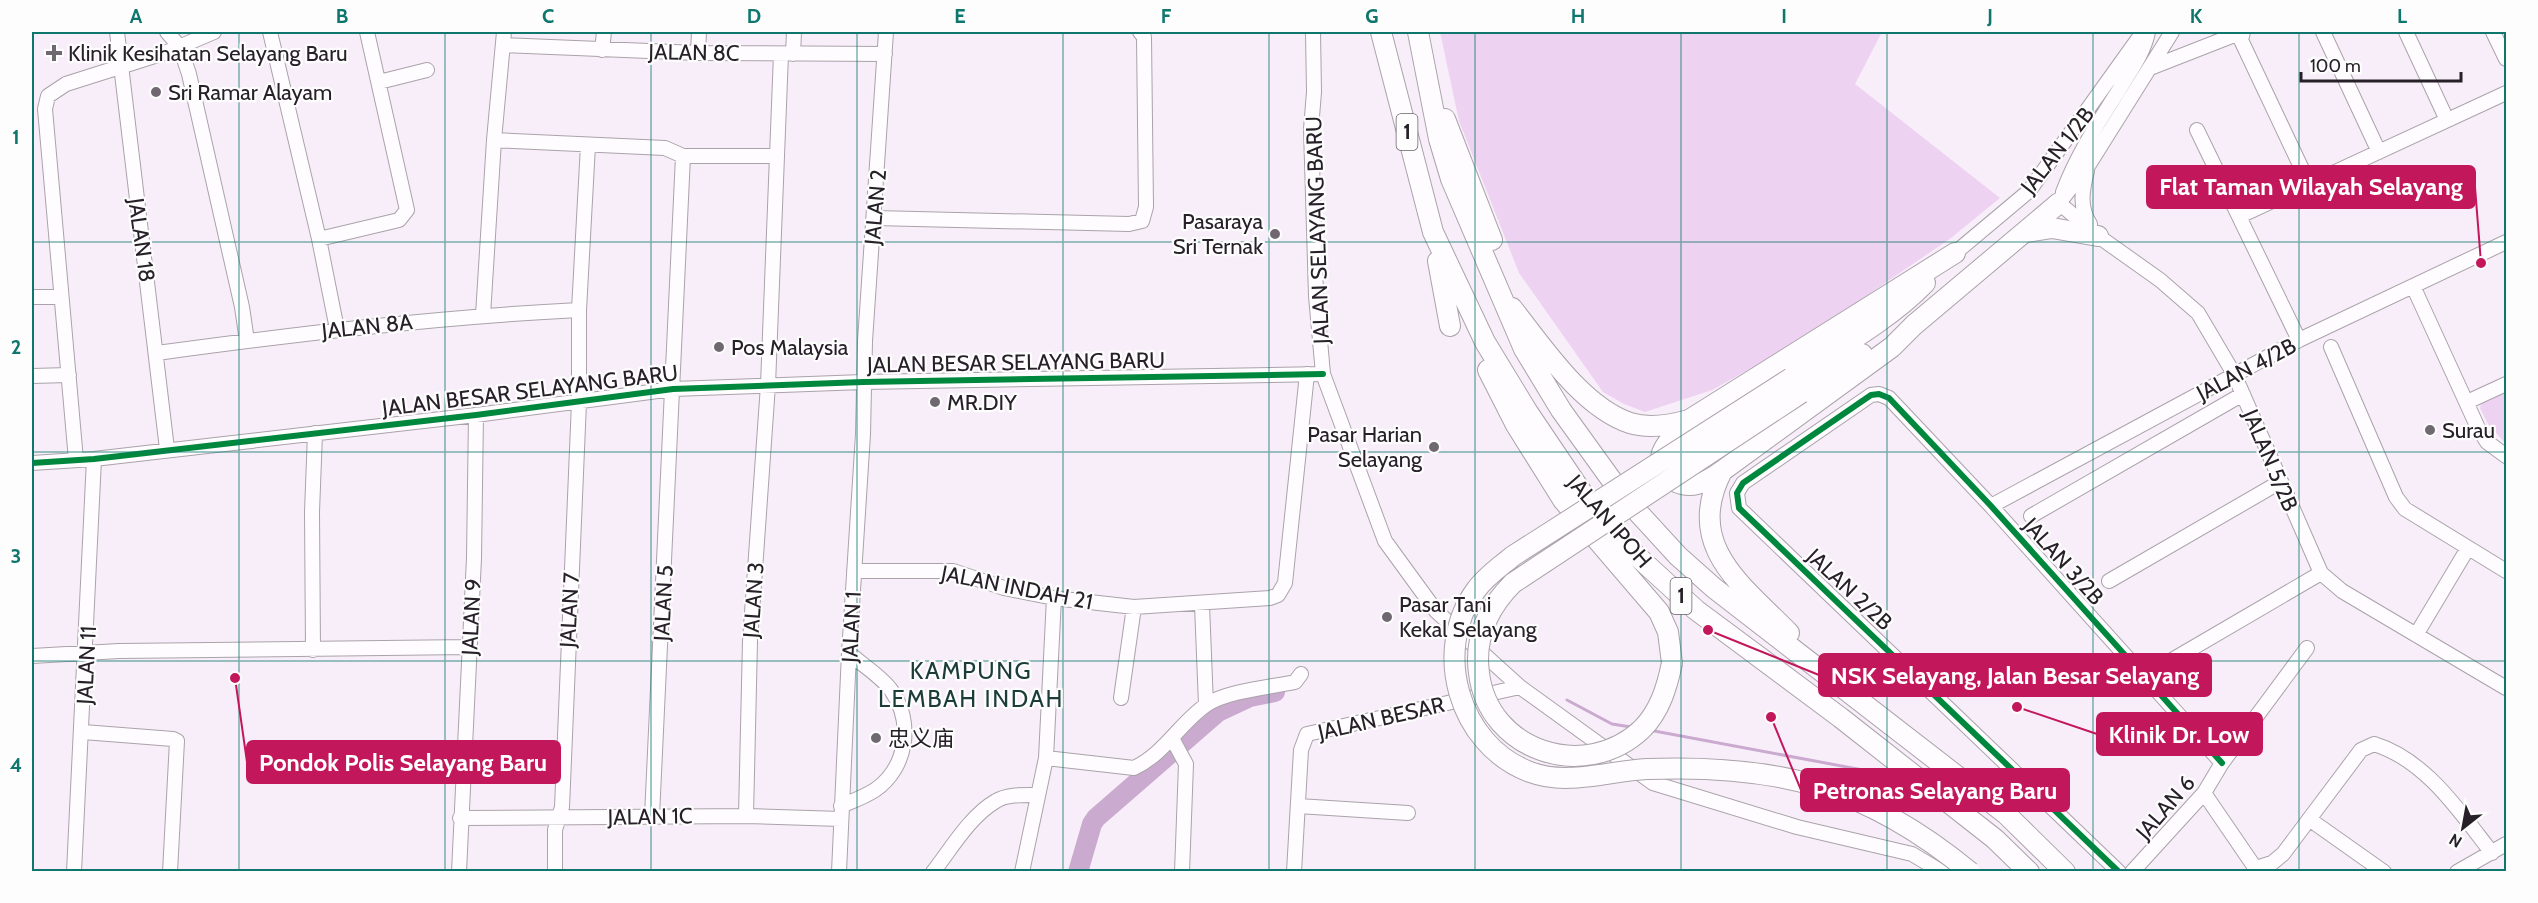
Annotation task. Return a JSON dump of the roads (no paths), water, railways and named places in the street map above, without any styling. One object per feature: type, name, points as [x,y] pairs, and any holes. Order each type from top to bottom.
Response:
[{"type":"highway","name":"JALAN IPOH","points":[[1381,32],[1433,232],[1485,342],[1527,411],[1587,500],[1626,546],[1696,610],[1850,725],[1995,839],[2030,872]]},
{"type":"highway","name":"JALAN IPOH","points":[[1418,32],[1439,139],[1451,179],[1512,327],[1541,381],[1623,496],[1646,522],[1714,588],[2006,814],[2065,872]]},
{"type":"highway","points":[[1426,69],[1492,240]]},
{"type":"highway","points":[[1955,253],[1689,420],[1668,442],[1662,453],[1661,464],[1664,472],[1673,481],[1684,485],[1695,485],[1722,471],[1892,348],[1914,325],[2059,203]]},
{"type":"highway","points":[[2025,233],[2052,228],[2098,236]]},
{"type":"highway","points":[[1433,232],[1450,326]]},
{"type":"highway","points":[[1452,274],[1484,361],[1516,425],[1563,500],[1659,612],[1668,632],[1672,663],[1663,698],[1643,728],[1618,746],[1587,756],[1573,757],[1528,746],[1508,730],[1485,701],[1477,659],[1479,638],[1487,616],[1500,596],[1513,583],[1796,386],[1914,294],[1955,253]]},
{"type":"highway","points":[[1499,291],[1592,401],[1631,423],[1669,425],[1689,420]]},
{"type":"highway","points":[[1914,325],[1796,386],[1513,556],[1492,573],[1477,589],[1468,604],[1456,636],[1454,671],[1462,704],[1470,719],[1495,749],[1529,771],[1567,777],[1634,770],[1717,768],[1794,780],[1824,788],[1879,809],[1916,830],[1970,872]]},
{"type":"highway","points":[[1722,471],[1713,488],[1709,508],[1709,529],[1714,548],[1757,600],[1835,680]]},
{"type":"street","name":"JALAN 18","points":[[117,32],[167,449]]},
{"type":"street","points":[[167,32],[180,47],[195,97],[242,307],[247,341]]},
{"type":"street","points":[[76,460],[45,109],[48,96],[55,89],[122,64],[180,47],[214,32]]},
{"type":"street","points":[[270,32],[320,238],[337,329]]},
{"type":"street","points":[[320,238],[405,216],[407,210],[367,32]]},
{"type":"street","points":[[602,50],[604,32]]},
{"type":"street","points":[[698,53],[699,32]]},
{"type":"street","name":"JALAN 3","points":[[746,816],[750,641],[768,385],[777,156],[787,54],[795,32]]},
{"type":"street","name":"JALAN 2","points":[[863,382],[886,32]]},
{"type":"street","points":[[875,218],[1128,224],[1142,221],[1146,207],[1144,37],[1140,32]]},
{"type":"street","name":"JALAN SELAYANG BARU","points":[[1313,32],[1314,92],[1311,129],[1316,296],[1323,374],[1385,541],[1436,611],[1520,687],[1653,783],[1797,827],[1912,854],[1942,872]]},
{"type":"street","name":"JALAN 1/2B","points":[[1955,253],[2029,191],[2143,32]]},
{"type":"street","points":[[2059,203],[2074,163],[2135,63],[2145,45],[2148,32]]},
{"type":"street","name":"JALAN 1/2B","points":[[2059,203],[2088,166],[2172,32]]},
{"type":"street","points":[[2150,68],[2242,32],[2241,40],[2309,184]]},
{"type":"street","points":[[2323,32],[2379,152]]},
{"type":"street","points":[[2406,32],[2447,120]]},
{"type":"street","points":[[2493,32],[2506,59]]},
{"type":"street","points":[[483,315],[503,38]]},
{"type":"street","name":"JALAN 8C","points":[[503,38],[602,50],[885,54]]},
{"type":"street","points":[[379,82],[427,70]]},
{"type":"street","points":[[2240,216],[2506,93]]},
{"type":"street","points":[[2197,130],[2299,340]]},
{"type":"street","points":[[494,140],[665,148],[683,156],[777,156]]},
{"type":"street","name":"JALAN 7","points":[[555,872],[555,830],[562,807],[579,402],[579,310],[588,145]]},
{"type":"street","points":[[673,389],[683,156]]},
{"type":"street","points":[[2088,166],[2082,191],[2083,213],[2098,236]]},
{"type":"street","name":"JALAN 5/2B","points":[[2059,203],[2098,236],[2160,280],[2198,313],[2234,375],[2321,573],[2342,591],[2506,688]]},
{"type":"street","name":"JALAN 4/2B","points":[[1991,506],[2299,340],[2506,242]]},
{"type":"street","points":[[2413,286],[2487,442],[2506,456]]},
{"type":"street","points":[[32,297],[60,297]]},
{"type":"street","name":"JALAN 8A","points":[[157,353],[337,329],[483,315],[579,310]]},
{"type":"street","points":[[2331,347],[2396,497],[2405,509],[2506,571]]},
{"type":"street","name":"JALAN INDAH 21","points":[[854,571],[953,571],[1004,588],[1054,598],[1134,607],[1270,598],[1283,590],[1307,374]]},
{"type":"street","name":"JALAN BESAR SELAYANG BARU","points":[[32,463],[94,459],[315,434],[673,389],[863,382],[1323,374]]},
{"type":"street","points":[[32,376],[69,375]]},
{"type":"street","name":"JALAN 1","points":[[839,872],[849,653],[863,434],[863,382]]},
{"type":"street","points":[[2467,402],[2506,384]]},
{"type":"street","name":"JALAN 5","points":[[652,816],[673,389]]},
{"type":"street","name":"JALAN 3/2B","points":[[1871,395],[1880,394],[1889,398],[1991,506],[2222,762]]},
{"type":"street","points":[[2031,516],[2242,394]]},
{"type":"street","name":"JALAN 2/2B","points":[[1871,395],[1743,483],[1737,493],[1739,508],[2120,872]]},
{"type":"street","name":"JALAN 9","points":[[459,872],[470,647],[477,415]]},
{"type":"street","points":[[313,650],[312,512],[315,434]]},
{"type":"street","name":"JALAN 11","points":[[74,872],[87,652],[94,459]]},
{"type":"street","points":[[2109,581],[2280,482]]},
{"type":"street","points":[[2416,635],[2468,548]]},
{"type":"street","points":[[2143,677],[2321,573]]},
{"type":"street","points":[[1022,872],[1046,758],[1054,598]]},
{"type":"street","points":[[1202,604],[1206,705]]},
{"type":"street","points":[[1121,698],[1134,607]]},
{"type":"street","points":[[32,656],[87,652],[470,647]]},
{"type":"street","name":"JALAN 6","points":[[2132,872],[2204,793],[2222,762],[2307,648]]},
{"type":"street","points":[[841,812],[877,789],[890,776],[904,746],[905,726],[891,689],[849,653]]},
{"type":"street","points":[[1046,758],[1134,768],[1174,742],[1206,705],[1218,698],[1295,682],[1301,674]]},
{"type":"street","name":"JALAN BESAR","points":[[1294,872],[1301,750],[1304,738],[1311,731],[1520,687]]},
{"type":"street","points":[[83,732],[177,741],[170,872]]},
{"type":"street","points":[[1174,742],[1186,767],[1182,872]]},
{"type":"street","points":[[2204,793],[2257,870],[2272,863],[2283,854],[2361,750],[2374,744],[2388,748],[2440,788],[2492,853]]},
{"type":"street","points":[[933,872],[975,820],[994,801],[1011,796],[1037,795]]},
{"type":"street","points":[[1298,807],[1408,813]]},
{"type":"street","name":"JALAN 1C","points":[[460,818],[746,816],[841,812]]},
{"type":"street","points":[[2310,819],[2384,872]]},
{"type":"street","points":[[2457,872],[2506,844]]},
{"type":"waterway","points":[[1078,872],[1092,824],[1096,818],[1218,712],[1250,697],[1275,692]]},
{"type":"waterway","points":[[1567,700],[1612,724],[1631,727]]},
{"type":"waterway","points":[[1649,730],[1863,770],[1876,776]]},
{"type":"place","name":"Klinik Kesihatan Selayang Baru","points":[[54,53]]},
{"type":"place","name":"Sri Ramar Alayam","points":[[156,92]]},
{"type":"place","name":"Pasaraya Sri Ternak","points":[[1275,234]]},
{"type":"place","name":"Flat Taman Wilayah Selayang","points":[[2481,263]]},
{"type":"place","name":"Pos Malaysia","points":[[719,347]]},
{"type":"place","name":"MR.DIY","points":[[935,402]]},
{"type":"place","name":"Surau","points":[[2430,430]]},
{"type":"place","name":"Pasar Harian Selayang","points":[[1434,447]]},
{"type":"place","name":"Pasar Tani Kekal Selayang","points":[[1387,617]]},
{"type":"place","name":"NSK Selayang, Jalan Besar Selayang","points":[[1708,630]]},
{"type":"place","name":"Pondok Polis Selayang Baru","points":[[235,678]]},
{"type":"place","name":"Klinik Dr. Low","points":[[2017,707]]},
{"type":"place","name":"Petronas Selayang Baru","points":[[1771,717]]},
{"type":"place","name":"忠义庙","points":[[876,738]]},
{"type":"district","name":"KAMPUNG LEMBAH INDAH","points":[[971,685]]}]
